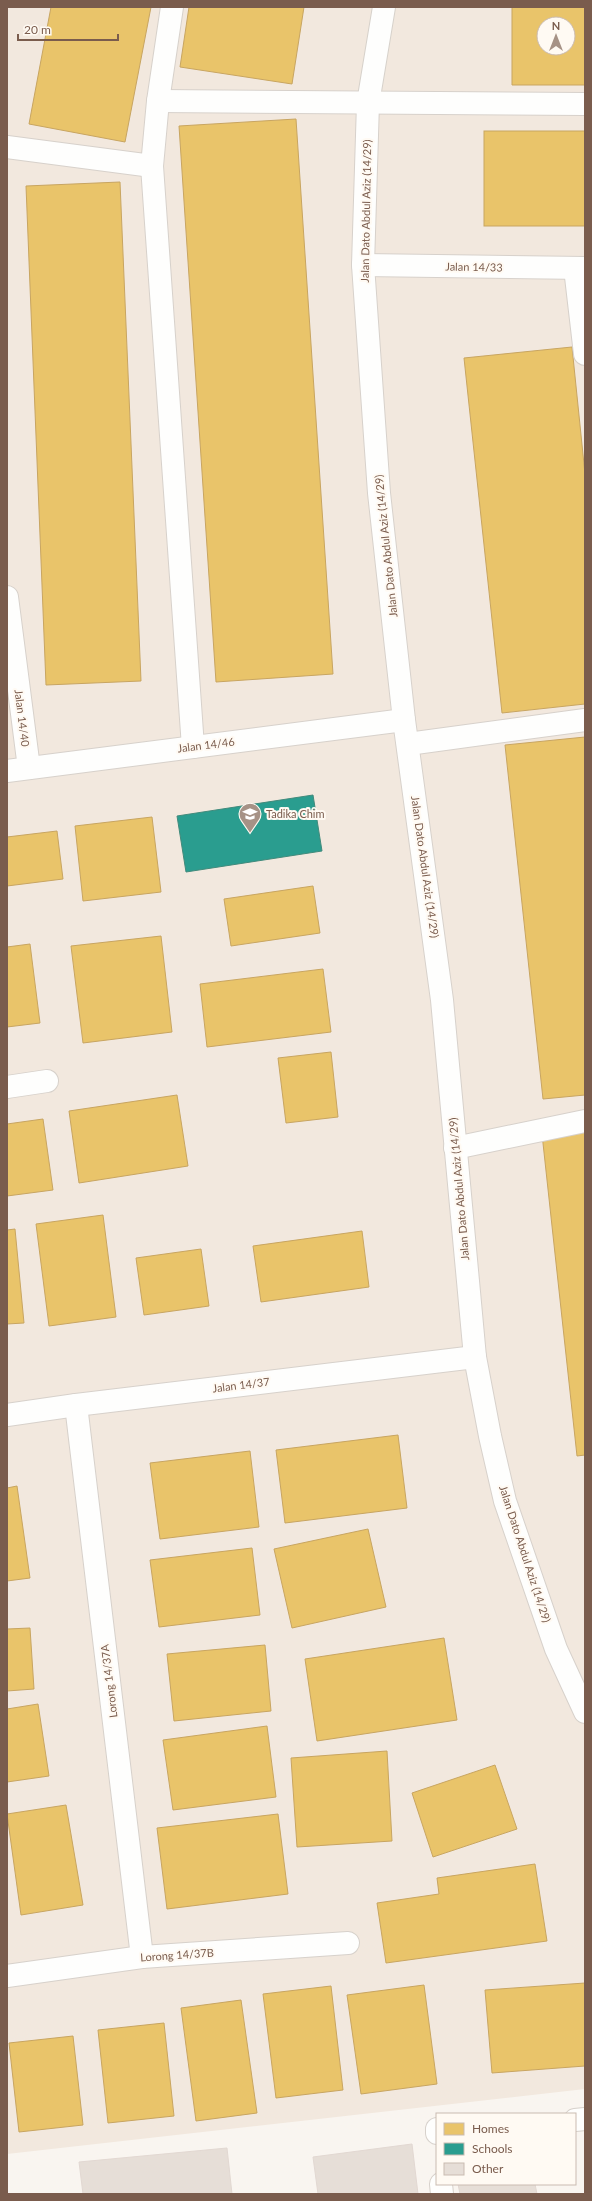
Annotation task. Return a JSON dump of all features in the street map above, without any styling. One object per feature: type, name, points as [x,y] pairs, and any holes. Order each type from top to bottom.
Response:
[{"type":"street","points":[[172,7],[158,102],[152,166],[193,747]]},
{"type":"street","name":"Jalan Dato Abdul Aziz (14/29)","points":[[384,7],[368,103],[363,266],[380,493],[404,720],[442,1000],[475,1357],[490,1436],[506,1501],[556,1649],[585,1712]]},
{"type":"street","points":[[158,102],[585,104]]},
{"type":"street","points":[[7,147],[152,166]]},
{"type":"street","name":"Jalan 14/33","points":[[363,266],[580,268]]},
{"type":"street","points":[[580,268],[585,354]]},
{"type":"street","name":"Jalan 14/40","points":[[7,598],[29,768]]},
{"type":"street","name":"Jalan 14/46","points":[[7,771],[404,720]]},
{"type":"street","points":[[408,744],[585,720]]},
{"type":"street","points":[[7,1087],[47,1081]]},
{"type":"street","points":[[455,1148],[585,1121]]},
{"type":"street","name":"Jalan 14/37","points":[[7,1415],[76,1405],[475,1357]]},
{"type":"street","name":"Lorong 14/37A","points":[[76,1405],[142,1957]]},
{"type":"street","name":"Lorong 14/37B","points":[[7,1976],[142,1957],[348,1943]]},
{"type":"shaded area","points":[[7,7],[585,7],[585,2089],[7,2154]]},
{"type":"building: Homes","points":[[51,7],[151,7],[125,142],[29,124]]},
{"type":"building: Homes","points":[[189,7],[304,7],[292,84],[180,67]]},
{"type":"building: Homes","points":[[512,7],[585,7],[585,85],[512,85]]},
{"type":"building: Homes","points":[[296,119],[333,674],[216,682],[179,126]]},
{"type":"building: Homes","points":[[484,131],[585,131],[585,226],[484,226]]},
{"type":"building: Homes","points":[[120,182],[141,681],[46,685],[26,186]]},
{"type":"building: Homes","points":[[572,347],[585,474],[585,704],[502,713],[464,358]]},
{"type":"building: Homes","points":[[585,737],[585,1095],[543,1099],[505,745]]},
{"type":"building: Homes","points":[[152,817],[161,892],[83,901],[75,826]]},
{"type":"building: Homes","points":[[57,831],[63,879],[7,886],[7,837]]},
{"type":"building: Homes","points":[[313,886],[320,933],[231,946],[224,899]]},
{"type":"building: Homes","points":[[161,936],[172,1032],[83,1043],[71,946]]},
{"type":"building: Homes","points":[[30,944],[40,1023],[7,1027],[7,947]]},
{"type":"building: Homes","points":[[323,969],[331,1032],[207,1047],[200,984]]},
{"type":"building: Homes","points":[[331,1052],[338,1117],[286,1123],[278,1058]]},
{"type":"building: Homes","points":[[177,1095],[188,1166],[79,1183],[69,1111]]},
{"type":"building: Homes","points":[[43,1119],[53,1190],[7,1196],[7,1124]]},
{"type":"building: Homes","points":[[585,1129],[585,1455],[577,1456],[542,1134]]},
{"type":"building: Homes","points":[[103,1215],[116,1317],[49,1326],[36,1224]]},
{"type":"building: Homes","points":[[15,1229],[24,1323],[7,1324],[7,1230]]},
{"type":"building: Homes","points":[[362,1231],[369,1287],[261,1302],[253,1246]]},
{"type":"building: Homes","points":[[201,1249],[209,1306],[144,1315],[136,1258]]},
{"type":"building: Homes","points":[[398,1435],[407,1508],[285,1523],[276,1450]]},
{"type":"building: Homes","points":[[250,1451],[259,1527],[160,1539],[150,1463]]},
{"type":"building: Homes","points":[[17,1486],[30,1578],[7,1581],[7,1488]]},
{"type":"building: Homes","points":[[368,1529],[386,1607],[292,1628],[274,1549]]},
{"type":"building: Homes","points":[[252,1548],[260,1615],[159,1627],[150,1560]]},
{"type":"building: Homes","points":[[30,1628],[34,1689],[7,1691],[7,1629]]},
{"type":"building: Homes","points":[[444,1638],[457,1720],[317,1741],[305,1659]]},
{"type":"building: Homes","points":[[265,1645],[271,1711],[174,1721],[167,1654]]},
{"type":"building: Homes","points":[[38,1704],[49,1776],[7,1782],[7,1709]]},
{"type":"building: Homes","points":[[267,1726],[276,1797],[173,1810],[163,1740]]},
{"type":"building: Homes","points":[[387,1751],[392,1841],[297,1847],[291,1758]]},
{"type":"building: Homes","points":[[495,1765],[517,1829],[433,1857],[412,1793]]},
{"type":"building: Homes","points":[[66,1805],[83,1905],[21,1915],[7,1814]]},
{"type":"building: Homes","points":[[278,1814],[288,1894],[167,1909],[157,1828]]},
{"type":"building: Homes","points":[[535,1864],[547,1941],[386,1963],[377,1903],[439,1894],[437,1878]]},
{"type":"building: Homes","points":[[585,1983],[585,2066],[492,2073],[485,1990]]},
{"type":"building: Homes","points":[[424,1985],[437,2084],[361,2094],[347,1995]]},
{"type":"building: Homes","points":[[331,1986],[343,2090],[276,2098],[263,1994]]},
{"type":"building: Homes","points":[[241,2000],[257,2113],[196,2121],[181,2008]]},
{"type":"building: Homes","points":[[164,2023],[174,2116],[108,2123],[98,2030]]},
{"type":"building: Homes","points":[[73,2036],[83,2125],[19,2132],[9,2043]]},
{"type":"building: Schools","name":"Tadika Chim","points":[[313,795],[322,851],[186,872],[177,816]]},
{"type":"building: Other","points":[[412,2144],[418,2194],[318,2194],[313,2157]]},
{"type":"building: Other","points":[[227,2148],[232,2194],[83,2194],[79,2162]]},
{"type":"building: Other","points":[[458,2185],[535,2185],[537,2194],[460,2194]]},
{"type":"place","name":"Tadika Chim","points":[[250,834]]}]
